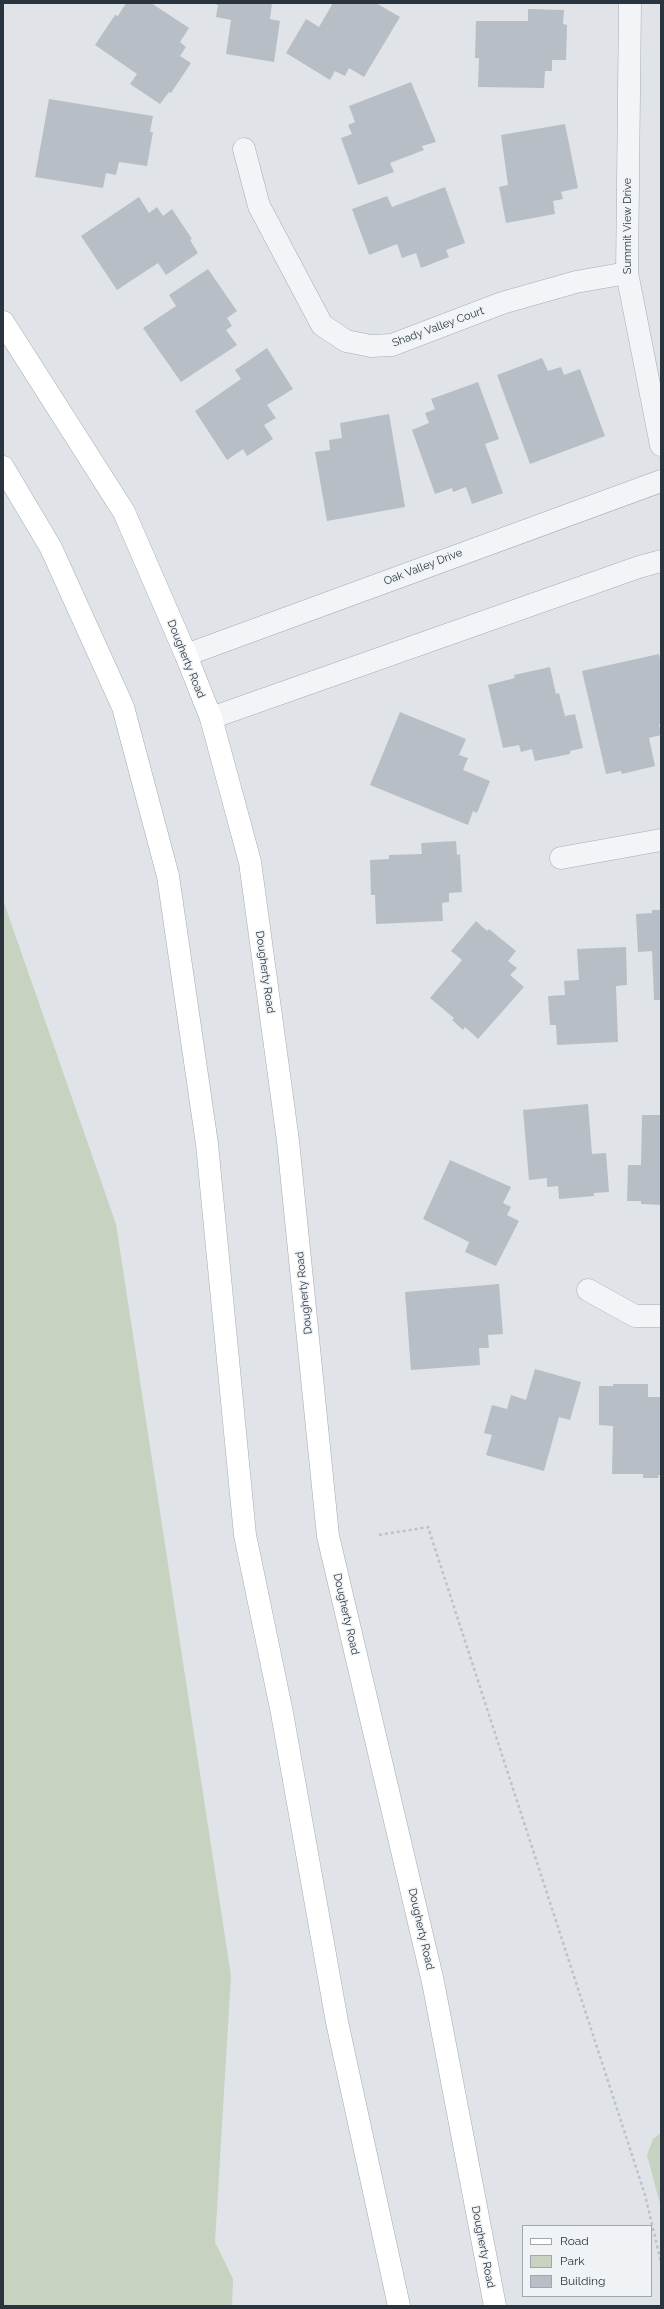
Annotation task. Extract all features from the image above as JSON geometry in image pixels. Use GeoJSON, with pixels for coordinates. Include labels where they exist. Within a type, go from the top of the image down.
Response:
{"type":"FeatureCollection","features":[{"type":"Feature","properties":{"kind":"main road","name":"Dougherty Road"},"geometry":{"type":"LineString","coordinates":[[3,322],[124,512],[186,655],[210,718],[250,862],[288,1141],[328,1536],[433,1982],[495,2306]]}},
{"type":"Feature","properties":{"kind":"main road"},"geometry":{"type":"LineString","coordinates":[[3,467],[51,548],[123,707],[168,876],[207,1144],[245,1535],[282,1713],[336,2017],[400,2306]]}},
{"type":"Feature","properties":{"kind":"street","name":"Summit View Drive"},"geometry":{"type":"LineString","coordinates":[[630,3],[627,273],[661,445]]}},
{"type":"Feature","properties":{"kind":"street","name":"Shady Valley Court"},"geometry":{"type":"LineString","coordinates":[[244,150],[259,206],[322,325],[346,341],[371,346],[392,345],[502,303],[576,282],[627,273]]}},
{"type":"Feature","properties":{"kind":"street","name":"Oak Valley Drive"},"geometry":{"type":"LineString","coordinates":[[186,655],[661,481]]}},
{"type":"Feature","properties":{"kind":"street"},"geometry":{"type":"LineString","coordinates":[[210,718],[639,567],[661,561]]}},
{"type":"Feature","properties":{"kind":"street"},"geometry":{"type":"LineString","coordinates":[[561,858],[661,840]]}},
{"type":"Feature","properties":{"kind":"street"},"geometry":{"type":"LineString","coordinates":[[588,1290],[635,1316],[661,1316]]}},
{"type":"Feature","properties":{"kind":"path"},"geometry":{"type":"LineString","coordinates":[[379,1535],[428,1527],[642,2188],[652,2225]]}},
{"type":"Feature","properties":{"kind":"path"},"geometry":{"type":"LineString","coordinates":[[652,2227],[661,2262]]}},
{"type":"Feature","properties":{"kind":"green space"},"geometry":{"type":"Polygon","coordinates":[[[3,900],[116,1224],[231,1976],[215,2242],[233,2279],[232,2306],[3,2306],[3,900]]]}},
{"type":"Feature","properties":{"kind":"green space"},"geometry":{"type":"Polygon","coordinates":[[[661,2133],[661,2208],[647,2155],[653,2139],[661,2133]]]}},
{"type":"Feature","properties":{"kind":"building"},"geometry":{"type":"Polygon","coordinates":[[[126,3],[151,3],[189,28],[180,42],[186,47],[180,56],[191,63],[171,93],[169,92],[160,104],[130,84],[137,74],[95,45],[115,15],[118,16],[126,3]]]}},
{"type":"Feature","properties":{"kind":"building"},"geometry":{"type":"Polygon","coordinates":[[[212,3],[272,3],[270,19],[280,21],[274,62],[226,54],[231,20],[216,17],[218,5],[212,3]]]}},
{"type":"Feature","properties":{"kind":"building"},"geometry":{"type":"Polygon","coordinates":[[[333,3],[376,3],[400,17],[364,77],[349,68],[345,76],[335,71],[330,80],[286,53],[306,19],[319,27],[333,3]]]}},
{"type":"Feature","properties":{"kind":"building"},"geometry":{"type":"Polygon","coordinates":[[[528,9],[564,10],[563,24],[567,25],[566,60],[552,60],[552,71],[545,71],[544,88],[478,87],[479,58],[475,58],[476,21],[528,21],[528,9]]]}},
{"type":"Feature","properties":{"kind":"building"},"geometry":{"type":"Polygon","coordinates":[[[411,82],[436,142],[422,146],[424,150],[390,163],[394,172],[358,185],[341,138],[352,134],[348,125],[355,122],[349,106],[411,82]]]}},
{"type":"Feature","properties":{"kind":"building"},"geometry":{"type":"Polygon","coordinates":[[[49,99],[153,116],[150,132],[153,132],[147,166],[119,162],[116,175],[106,173],[103,188],[35,177],[49,99]]]}},
{"type":"Feature","properties":{"kind":"building"},"geometry":{"type":"Polygon","coordinates":[[[565,124],[578,188],[561,192],[563,199],[553,201],[555,214],[506,223],[499,187],[508,185],[501,135],[565,124]]]}},
{"type":"Feature","properties":{"kind":"building"},"geometry":{"type":"Polygon","coordinates":[[[445,187],[465,243],[446,250],[449,257],[421,268],[416,253],[402,258],[397,244],[369,255],[352,209],[387,196],[392,207],[445,187]]]}},
{"type":"Feature","properties":{"kind":"building"},"geometry":{"type":"Polygon","coordinates":[[[139,197],[149,213],[157,207],[163,216],[172,209],[192,239],[190,240],[198,253],[166,275],[158,263],[117,290],[81,236],[139,197]]]}},
{"type":"Feature","properties":{"kind":"building"},"geometry":{"type":"Polygon","coordinates":[[[208,269],[237,311],[227,318],[232,326],[226,330],[237,345],[181,382],[143,328],[176,306],[169,295],[208,269]]]}},
{"type":"Feature","properties":{"kind":"building"},"geometry":{"type":"Polygon","coordinates":[[[267,348],[293,389],[267,405],[276,418],[264,425],[273,439],[247,456],[243,449],[227,460],[195,411],[241,379],[235,370],[267,348]]]}},
{"type":"Feature","properties":{"kind":"building"},"geometry":{"type":"Polygon","coordinates":[[[542,358],[548,371],[561,367],[564,375],[580,369],[605,436],[530,464],[497,375],[542,358]]]}},
{"type":"Feature","properties":{"kind":"building"},"geometry":{"type":"Polygon","coordinates":[[[478,382],[499,439],[485,444],[503,493],[472,504],[466,487],[453,492],[452,488],[435,494],[412,430],[429,423],[425,413],[435,409],[431,399],[478,382]]]}},
{"type":"Feature","properties":{"kind":"building"},"geometry":{"type":"Polygon","coordinates":[[[389,414],[405,507],[327,521],[315,452],[330,450],[329,440],[342,438],[340,423],[389,414]]]}},
{"type":"Feature","properties":{"kind":"building"},"geometry":{"type":"Polygon","coordinates":[[[659,654],[661,664],[661,724],[659,724],[661,735],[649,738],[655,766],[622,774],[621,771],[606,774],[582,671],[659,654]]]}},
{"type":"Feature","properties":{"kind":"building"},"geometry":{"type":"Polygon","coordinates":[[[550,667],[556,694],[559,693],[565,716],[575,714],[583,748],[570,751],[570,754],[535,761],[532,749],[521,752],[519,745],[503,748],[488,685],[515,678],[514,675],[550,667]]]}},
{"type":"Feature","properties":{"kind":"building"},"geometry":{"type":"Polygon","coordinates":[[[400,712],[466,739],[459,755],[468,758],[463,770],[490,781],[477,813],[473,811],[468,825],[370,785],[400,712]]]}},
{"type":"Feature","properties":{"kind":"building"},"geometry":{"type":"Polygon","coordinates":[[[456,841],[457,855],[460,854],[462,892],[449,893],[449,902],[442,903],[443,921],[376,924],[375,895],[371,895],[370,860],[389,859],[389,855],[422,854],[421,843],[456,841]]]}},
{"type":"Feature","properties":{"kind":"building"},"geometry":{"type":"Polygon","coordinates":[[[652,910],[661,910],[661,1000],[654,1000],[652,951],[638,952],[636,914],[652,913],[652,910]]]}},
{"type":"Feature","properties":{"kind":"building"},"geometry":{"type":"Polygon","coordinates":[[[476,921],[487,931],[489,929],[516,951],[508,961],[517,968],[510,975],[524,987],[478,1039],[465,1027],[463,1030],[452,1020],[454,1018],[430,998],[462,960],[451,951],[476,921]]]}},
{"type":"Feature","properties":{"kind":"building"},"geometry":{"type":"Polygon","coordinates":[[[626,947],[627,985],[616,986],[618,1042],[557,1045],[556,1025],[550,1025],[548,996],[565,995],[564,981],[579,980],[577,949],[626,947]]]}},
{"type":"Feature","properties":{"kind":"building"},"geometry":{"type":"Polygon","coordinates":[[[588,1104],[592,1154],[606,1153],[609,1192],[594,1193],[594,1196],[559,1199],[558,1186],[547,1187],[547,1178],[529,1180],[523,1110],[588,1104]]]}},
{"type":"Feature","properties":{"kind":"building"},"geometry":{"type":"Polygon","coordinates":[[[642,1115],[661,1115],[661,1205],[641,1204],[641,1201],[627,1201],[628,1165],[641,1165],[642,1115]]]}},
{"type":"Feature","properties":{"kind":"building"},"geometry":{"type":"Polygon","coordinates":[[[450,1160],[511,1187],[503,1203],[511,1207],[507,1215],[519,1221],[496,1266],[465,1252],[469,1242],[423,1219],[450,1160]]]}},
{"type":"Feature","properties":{"kind":"building"},"geometry":{"type":"Polygon","coordinates":[[[499,1284],[503,1334],[488,1335],[489,1348],[479,1348],[480,1365],[411,1370],[405,1292],[499,1284]]]}},
{"type":"Feature","properties":{"kind":"building"},"geometry":{"type":"Polygon","coordinates":[[[535,1369],[581,1382],[570,1420],[559,1417],[544,1471],[486,1455],[492,1435],[484,1433],[492,1405],[507,1409],[511,1395],[526,1400],[535,1369]]]}},
{"type":"Feature","properties":{"kind":"building"},"geometry":{"type":"Polygon","coordinates":[[[613,1384],[648,1384],[648,1397],[660,1397],[661,1475],[658,1475],[659,1478],[643,1478],[643,1474],[612,1474],[613,1426],[599,1425],[599,1386],[613,1386],[613,1384]]]}}]}
